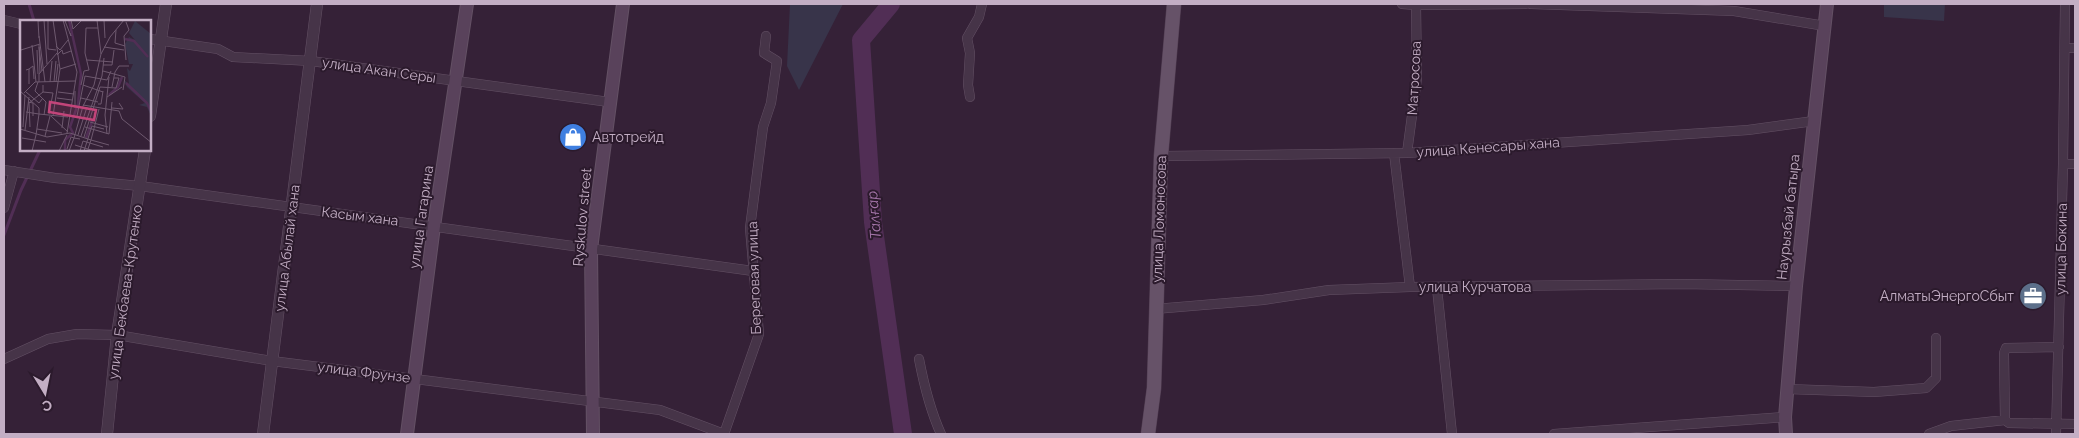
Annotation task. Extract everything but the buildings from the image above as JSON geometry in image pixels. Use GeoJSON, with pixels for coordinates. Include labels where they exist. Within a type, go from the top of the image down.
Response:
{"type":"FeatureCollection","features":[{"type":"Feature","properties":{"kind":"main road","name":"улица Гагарина"},"geometry":{"type":"LineString","coordinates":[[407,434],[434,226],[467,4]]}},
{"type":"Feature","properties":{"kind":"main road","name":"Ryskulov street"},"geometry":{"type":"LineString","coordinates":[[593,434],[591,248],[623,4]]}},
{"type":"Feature","properties":{"kind":"main road","name":"улица Ломоносова"},"geometry":{"type":"LineString","coordinates":[[1148,434],[1154,388],[1161,156],[1174,4]]}},
{"type":"Feature","properties":{"kind":"main road","name":"Наурызбай батыра"},"geometry":{"type":"LineString","coordinates":[[1786,434],[1785,418],[1796,286],[1828,4]]}},
{"type":"Feature","properties":{"kind":"street"},"geometry":{"type":"LineString","coordinates":[[151,103],[156,39],[166,4]]}},
{"type":"Feature","properties":{"kind":"street","name":"улица Абылай хана"},"geometry":{"type":"LineString","coordinates":[[262,434],[293,208],[317,4]]}},
{"type":"Feature","properties":{"kind":"street"},"geometry":{"type":"LineString","coordinates":[[970,97],[968,85],[970,53],[967,38],[979,17],[982,4]]}},
{"type":"Feature","properties":{"kind":"street"},"geometry":{"type":"LineString","coordinates":[[1402,4],[1526,4]]}},
{"type":"Feature","properties":{"kind":"street"},"geometry":{"type":"LineString","coordinates":[[1531,4],[1734,11],[1824,26]]}},
{"type":"Feature","properties":{"kind":"street","name":"улица Бокина"},"geometry":{"type":"LineString","coordinates":[[2056,434],[2064,164],[2065,4]]}},
{"type":"Feature","properties":{"kind":"street","name":"Матросова"},"geometry":{"type":"LineString","coordinates":[[1407,153],[1416,78],[1416,5]]}},
{"type":"Feature","properties":{"kind":"street"},"geometry":{"type":"LineString","coordinates":[[4,20],[20,24]]}},
{"type":"Feature","properties":{"kind":"street","name":"Береговая улица"},"geometry":{"type":"LineString","coordinates":[[724,434],[759,334],[750,228],[763,127],[771,103],[777,60],[764,53],[766,36]]}},
{"type":"Feature","properties":{"kind":"street","name":"улица Акан Серы"},"geometry":{"type":"LineString","coordinates":[[156,39],[218,49],[233,57],[311,61],[609,102]]}},
{"type":"Feature","properties":{"kind":"street"},"geometry":{"type":"LineString","coordinates":[[2065,48],[2075,48]]}},
{"type":"Feature","properties":{"kind":"street","name":"улица Кенесары хана"},"geometry":{"type":"LineString","coordinates":[[1161,156],[1407,153],[1748,130],[1814,122]]}},
{"type":"Feature","properties":{"kind":"street","name":"улица Бекбаева-Крутенко"},"geometry":{"type":"LineString","coordinates":[[107,434],[117,335],[145,151]]}},
{"type":"Feature","properties":{"kind":"street"},"geometry":{"type":"LineString","coordinates":[[1394,153],[1410,287]]}},
{"type":"Feature","properties":{"kind":"street"},"geometry":{"type":"LineString","coordinates":[[2064,164],[2075,164]]}},
{"type":"Feature","properties":{"kind":"street"},"geometry":{"type":"LineString","coordinates":[[4,170],[14,171],[4,208]]}},
{"type":"Feature","properties":{"kind":"street","name":"Касым хана"},"geometry":{"type":"LineString","coordinates":[[14,171],[55,178],[140,186],[753,271]]}},
{"type":"Feature","properties":{"kind":"street","name":"улица Курчатова"},"geometry":{"type":"LineString","coordinates":[[1156,309],[1263,300],[1329,290],[1410,287],[1683,284],[1796,286]]}},
{"type":"Feature","properties":{"kind":"street"},"geometry":{"type":"LineString","coordinates":[[1437,288],[1452,434]]}},
{"type":"Feature","properties":{"kind":"street","name":"улица Фрунзе"},"geometry":{"type":"LineString","coordinates":[[4,359],[48,339],[76,334],[117,335],[272,361],[660,410],[724,434]]}},
{"type":"Feature","properties":{"kind":"street"},"geometry":{"type":"LineString","coordinates":[[1787,389],[1874,392],[1926,388],[1936,378],[1936,338]]}},
{"type":"Feature","properties":{"kind":"street"},"geometry":{"type":"LineString","coordinates":[[2005,420],[2004,353],[2006,348],[2059,348]]}},
{"type":"Feature","properties":{"kind":"street"},"geometry":{"type":"LineString","coordinates":[[919,359],[923,383],[941,434]]}},
{"type":"Feature","properties":{"kind":"street"},"geometry":{"type":"LineString","coordinates":[[1554,434],[1785,418]]}},
{"type":"Feature","properties":{"kind":"street"},"geometry":{"type":"LineString","coordinates":[[1929,434],[1951,426],[2005,420],[2009,423],[2075,424]]}},
{"type":"Feature","properties":{"kind":"shaded area"},"geometry":{"type":"Polygon","coordinates":[[[790,4],[843,4],[799,90],[787,66],[790,4]]]}},
{"type":"Feature","properties":{"kind":"shaded area"},"geometry":{"type":"Polygon","coordinates":[[[1884,4],[1945,4],[1944,21],[1884,17],[1884,4]]]}},
{"type":"Feature","properties":{"kind":"waterway"},"geometry":{"type":"LineString","coordinates":[[29,4],[34,20]]}},
{"type":"Feature","properties":{"kind":"waterway","name":"Талғар"},"geometry":{"type":"LineString","coordinates":[[891,4],[861,40],[873,222],[903,434]]}},
{"type":"Feature","properties":{"kind":"waterway"},"geometry":{"type":"LineString","coordinates":[[4,235],[21,190],[40,151]]}},
{"type":"Feature","properties":{"kind":"place","name":"Автотрейд"},"geometry":{"type":"Point","coordinates":[573,137]}},
{"type":"Feature","properties":{"kind":"place","name":"АлматыЭнергоСбыт"},"geometry":{"type":"Point","coordinates":[2033,296]}}]}
